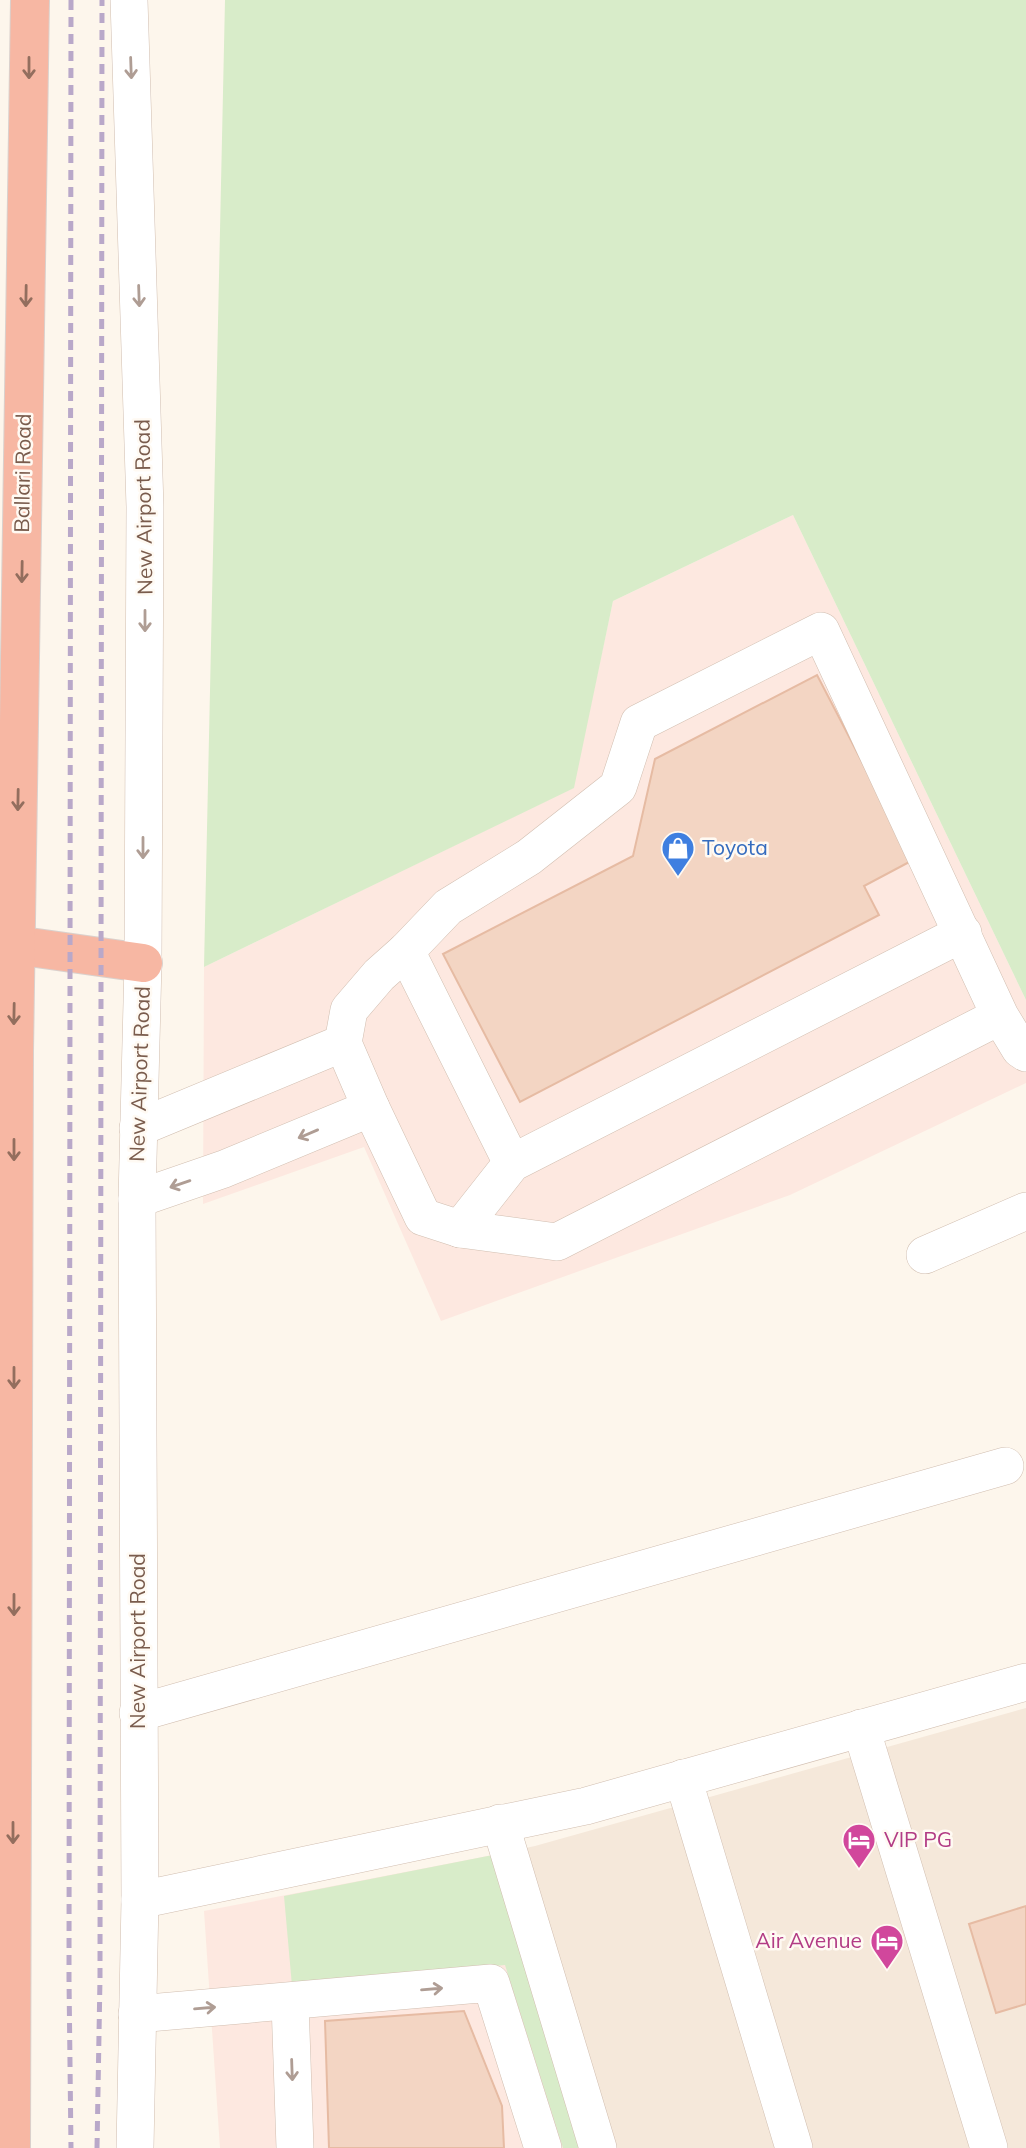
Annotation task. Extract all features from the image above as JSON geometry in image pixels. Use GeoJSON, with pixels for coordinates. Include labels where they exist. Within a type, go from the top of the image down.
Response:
{"type":"FeatureCollection","features":[{"type":"Feature","properties":{"kind":"highway","name":"Ballari Road"},"geometry":{"type":"LineString","coordinates":[[11,2148],[15,945],[30,0]]}},
{"type":"Feature","properties":{"kind":"highway"},"geometry":{"type":"LineString","coordinates":[[15,945],[143,963]]}},
{"type":"Feature","properties":{"kind":"street","name":"New Airport Road"},"geometry":{"type":"LineString","coordinates":[[129,0],[145,507],[143,963],[136,1199],[140,1900],[135,2148]]}},
{"type":"Feature","properties":{"kind":"street"},"geometry":{"type":"LineString","coordinates":[[1000,1016],[557,1242],[460,1229],[423,1217],[371,1108],[344,1043],[349,1010],[379,975],[407,951],[448,907],[529,857],[618,787],[639,723],[821,631],[1000,1016],[1020,1049],[1026,1053]]}},
{"type":"Feature","properties":{"kind":"street"},"geometry":{"type":"LineString","coordinates":[[460,1229],[512,1163],[963,933]]}},
{"type":"Feature","properties":{"kind":"street"},"geometry":{"type":"LineString","coordinates":[[407,951],[512,1163]]}},
{"type":"Feature","properties":{"kind":"street"},"geometry":{"type":"LineString","coordinates":[[138,1128],[344,1043]]}},
{"type":"Feature","properties":{"kind":"street"},"geometry":{"type":"LineString","coordinates":[[136,1199],[224,1169],[371,1108]]}},
{"type":"Feature","properties":{"kind":"street"},"geometry":{"type":"LineString","coordinates":[[925,1255],[1026,1210]]}},
{"type":"Feature","properties":{"kind":"street"},"geometry":{"type":"LineString","coordinates":[[138,1713],[1005,1466]]}},
{"type":"Feature","properties":{"kind":"street"},"geometry":{"type":"LineString","coordinates":[[140,1900],[586,1806],[1026,1682]]}},
{"type":"Feature","properties":{"kind":"street"},"geometry":{"type":"LineString","coordinates":[[861,1728],[989,2148]]}},
{"type":"Feature","properties":{"kind":"street"},"geometry":{"type":"LineString","coordinates":[[683,1778],[794,2148]]}},
{"type":"Feature","properties":{"kind":"street"},"geometry":{"type":"LineString","coordinates":[[500,1823],[598,2148]]}},
{"type":"Feature","properties":{"kind":"street"},"geometry":{"type":"LineString","coordinates":[[137,2014],[491,1983],[543,2148]]}},
{"type":"Feature","properties":{"kind":"street"},"geometry":{"type":"LineString","coordinates":[[290,2002],[295,2148]]}},
{"type":"Feature","properties":{"kind":"shaded area","name":"Toyota"},"geometry":{"type":"Polygon","coordinates":[[[793,515],[1026,1000],[1026,1083],[790,1195],[441,1321],[364,1147],[203,1204],[204,967],[573,788],[613,601],[793,515]]]}},
{"type":"Feature","properties":{"kind":"shaded area"},"geometry":{"type":"Polygon","coordinates":[[[1026,1708],[1026,2148],[584,2148],[498,1854],[535,1846],[1026,1708]]]}},
{"type":"Feature","properties":{"kind":"shaded area"},"geometry":{"type":"Polygon","coordinates":[[[498,1854],[584,2148],[220,2148],[204,1911],[498,1854]]]}},
{"type":"Feature","properties":{"kind":"green space"},"geometry":{"type":"Polygon","coordinates":[[[225,0],[1026,0],[1026,1000],[793,515],[613,601],[574,788],[204,967],[225,0]]]}},
{"type":"Feature","properties":{"kind":"green space"},"geometry":{"type":"Polygon","coordinates":[[[498,1854],[584,2148],[563,2148],[505,1965],[292,1986],[284,1896],[498,1854]]]}},
{"type":"Feature","properties":{"kind":"building"},"geometry":{"type":"Polygon","coordinates":[[[817,675],[913,860],[864,886],[879,915],[520,1102],[443,954],[633,856],[655,759],[817,675]]]}},
{"type":"Feature","properties":{"kind":"building"},"geometry":{"type":"Polygon","coordinates":[[[1026,1906],[1026,2004],[996,2013],[969,1924],[1026,1906]]]}},
{"type":"Feature","properties":{"kind":"building"},"geometry":{"type":"Polygon","coordinates":[[[464,2011],[502,2106],[504,2148],[329,2148],[325,2021],[464,2011]]]}},
{"type":"Feature","properties":{"kind":"railway"},"geometry":{"type":"LineString","coordinates":[[71,0],[71,2148]]}},
{"type":"Feature","properties":{"kind":"railway"},"geometry":{"type":"LineString","coordinates":[[97,2148],[100,1978],[102,0]]}},
{"type":"Feature","properties":{"kind":"place","name":"Toyota"},"geometry":{"type":"Point","coordinates":[678,878]}},
{"type":"Feature","properties":{"kind":"place","name":"VIP PG"},"geometry":{"type":"Point","coordinates":[859,1870]}},
{"type":"Feature","properties":{"kind":"place","name":"Air Avenue"},"geometry":{"type":"Point","coordinates":[887,1971]}}]}
